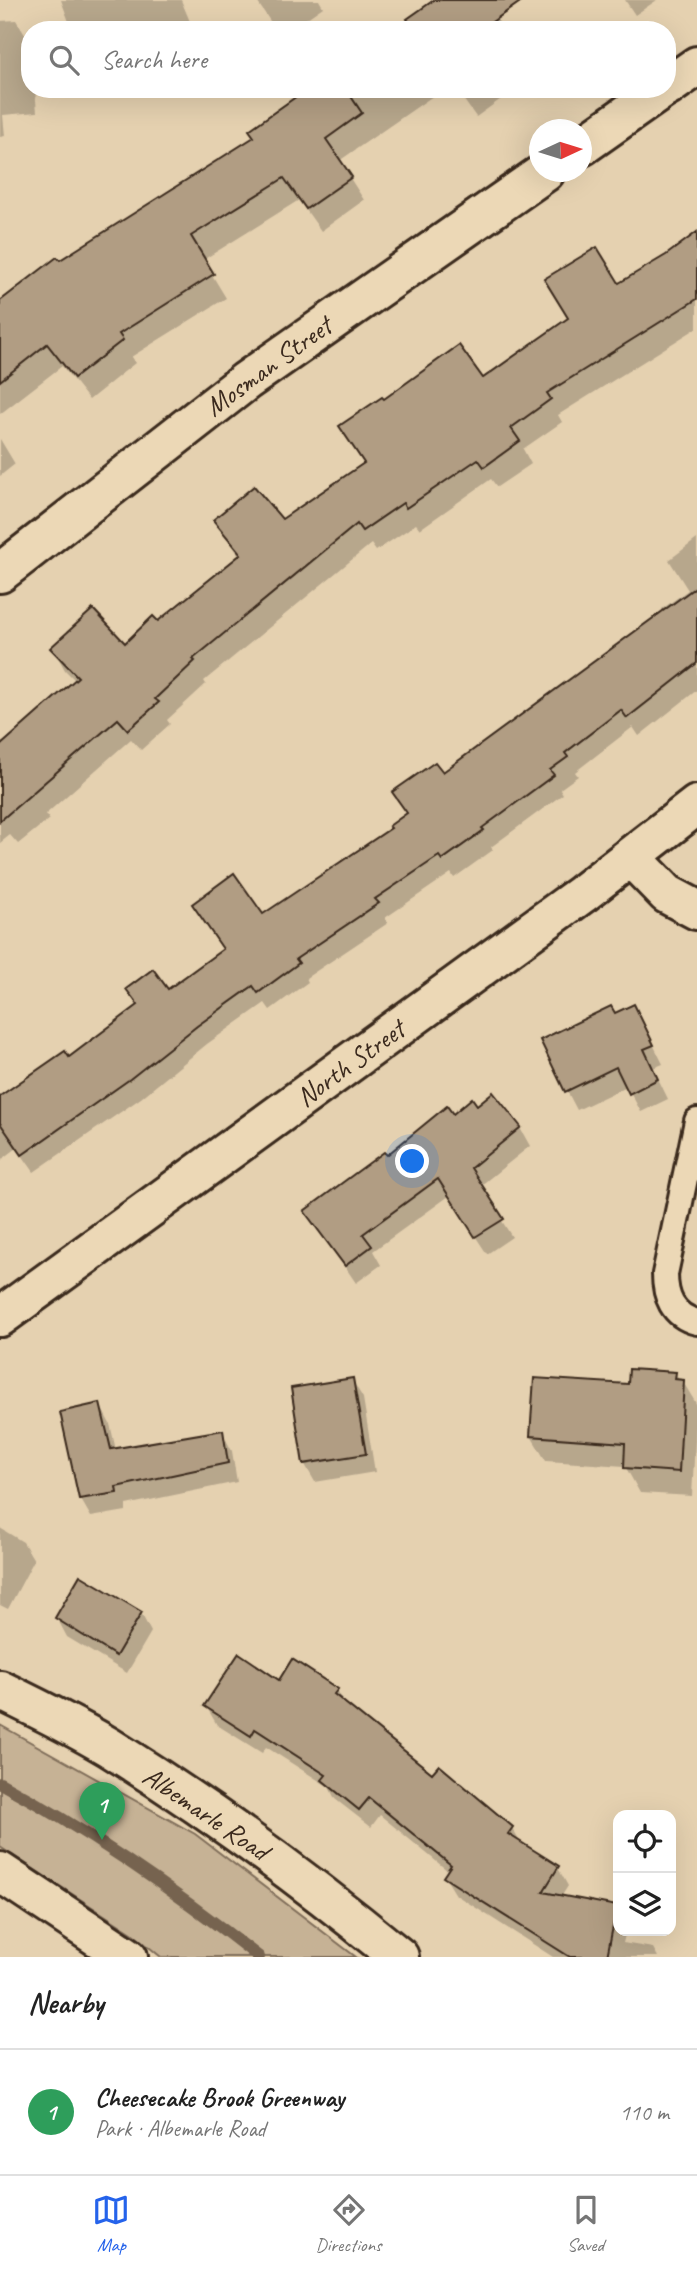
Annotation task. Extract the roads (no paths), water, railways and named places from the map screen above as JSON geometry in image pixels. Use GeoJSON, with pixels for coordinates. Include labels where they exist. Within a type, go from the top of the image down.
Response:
{"type":"FeatureCollection","features":[{"type":"Feature","properties":{"kind":"street"},"geometry":{"type":"LineString","coordinates":[[676,80],[697,66]]}},
{"type":"Feature","properties":{"kind":"street"},"geometry":{"type":"LineString","coordinates":[[592,139],[651,98]]}},
{"type":"Feature","properties":{"kind":"street","name":"Mosman Street"},"geometry":{"type":"LineString","coordinates":[[0,573],[235,389],[531,182]]}},
{"type":"Feature","properties":{"kind":"street","name":"North Street"},"geometry":{"type":"LineString","coordinates":[[0,1317],[631,857],[697,805]]}},
{"type":"Feature","properties":{"kind":"street"},"geometry":{"type":"LineString","coordinates":[[631,857],[667,894],[697,910]]}},
{"type":"Feature","properties":{"kind":"street","name":"Albemarle Road"},"geometry":{"type":"LineString","coordinates":[[0,1690],[75,1728],[140,1768],[287,1869],[399,1957]]}},
{"type":"Feature","properties":{"kind":"street"},"geometry":{"type":"LineString","coordinates":[[0,1872],[128,1957]]}},
{"type":"Feature","properties":{"kind":"lane"},"geometry":{"type":"LineString","coordinates":[[697,1121],[665,1274],[665,1289],[669,1302],[678,1312],[697,1322]]}},
{"type":"Feature","properties":{"kind":"waterway"},"geometry":{"type":"LineString","coordinates":[[0,1783],[133,1864],[259,1957]]}},
{"type":"Feature","properties":{"kind":"place","name":"Cheesecake Brook Greenway"},"geometry":{"type":"Point","coordinates":[102,1840]}}]}
